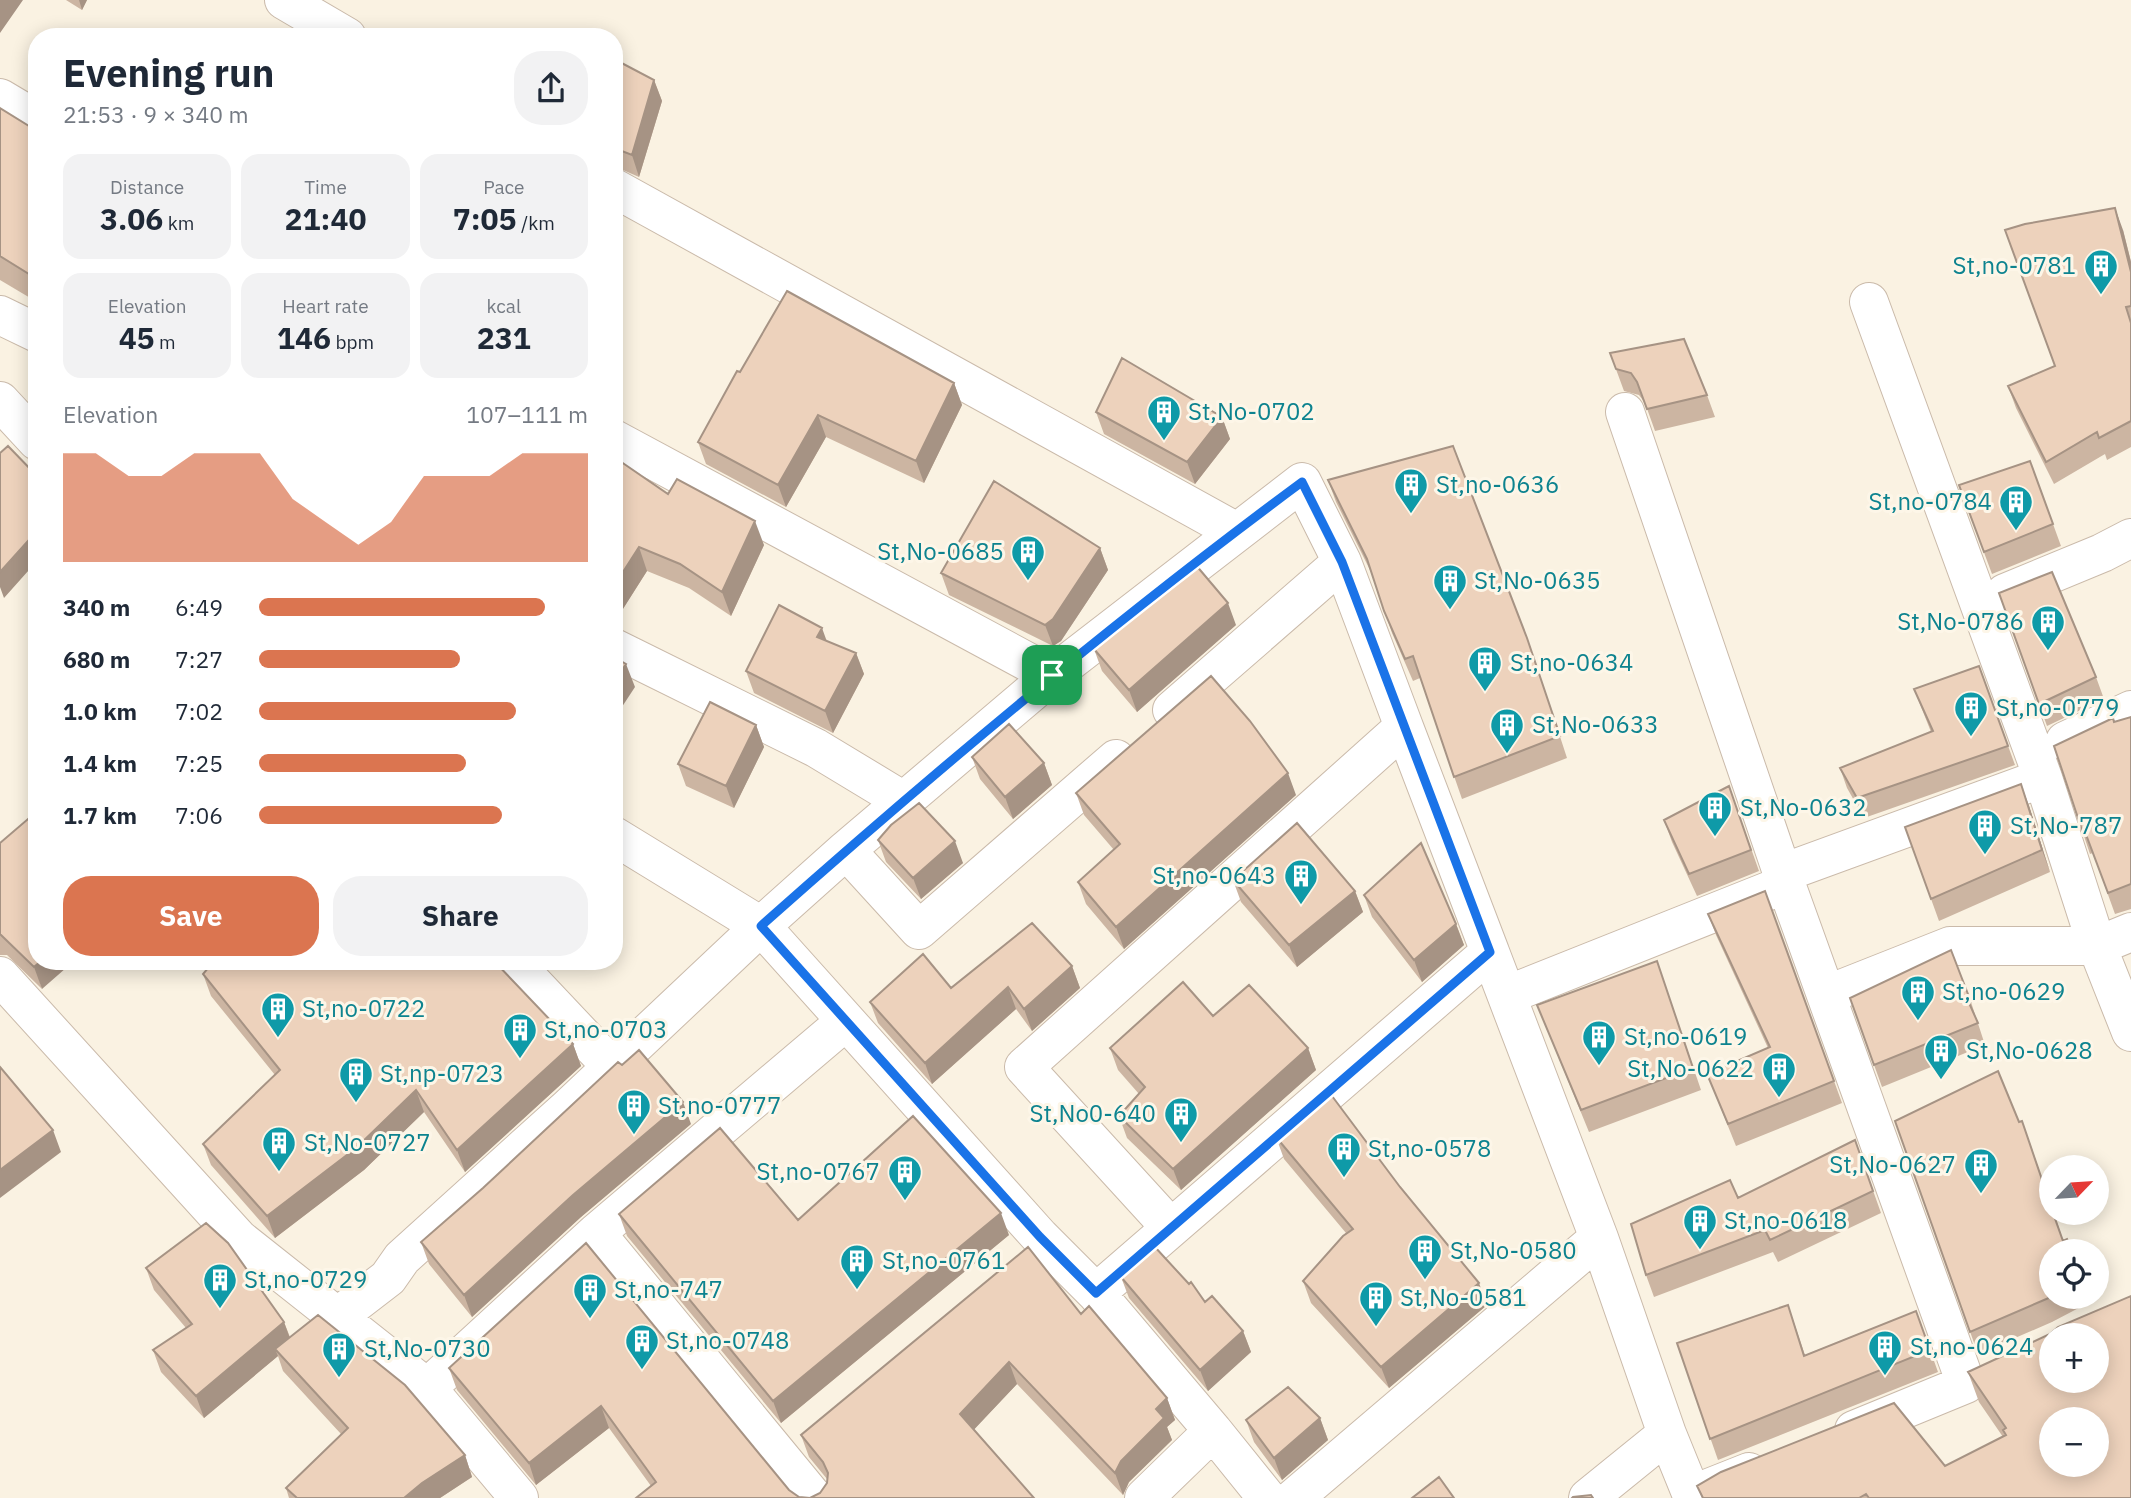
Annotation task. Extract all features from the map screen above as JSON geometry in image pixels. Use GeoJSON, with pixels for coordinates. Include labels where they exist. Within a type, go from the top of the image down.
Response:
{"type":"FeatureCollection","features":[{"type":"Feature","properties":{"kind":"street"},"geometry":{"type":"LineString","coordinates":[[284,0],[332,28]]}},
{"type":"Feature","properties":{"kind":"street"},"geometry":{"type":"LineString","coordinates":[[0,98],[28,115]]}},
{"type":"Feature","properties":{"kind":"street"},"geometry":{"type":"LineString","coordinates":[[623,193],[1235,531]]}},
{"type":"Feature","properties":{"kind":"street"},"geometry":{"type":"LineString","coordinates":[[1869,302],[2039,767],[2114,939],[2131,1032]]}},
{"type":"Feature","properties":{"kind":"street"},"geometry":{"type":"LineString","coordinates":[[0,315],[28,328]]}},
{"type":"Feature","properties":{"kind":"street"},"geometry":{"type":"LineString","coordinates":[[0,401],[28,431]]}},
{"type":"Feature","properties":{"kind":"street"},"geometry":{"type":"LineString","coordinates":[[1625,412],[1784,879],[1966,1384]]}},
{"type":"Feature","properties":{"kind":"street"},"geometry":{"type":"LineString","coordinates":[[623,444],[1052,675]]}},
{"type":"Feature","properties":{"kind":"street"},"geometry":{"type":"LineString","coordinates":[[336,1318],[388,1278],[402,1258],[761,926],[902,800],[1052,675],[1235,531],[1302,482],[1342,562],[1599,1238],[1667,1434],[1692,1497],[1779,1460]]}},
{"type":"Feature","properties":{"kind":"street"},"geometry":{"type":"LineString","coordinates":[[1979,603],[2102,553],[2131,538]]}},
{"type":"Feature","properties":{"kind":"street"},"geometry":{"type":"LineString","coordinates":[[846,850],[919,930],[1342,562]]}},
{"type":"Feature","properties":{"kind":"street"},"geometry":{"type":"LineString","coordinates":[[623,652],[816,748],[902,800]]}},
{"type":"Feature","properties":{"kind":"street"},"geometry":{"type":"LineString","coordinates":[[1507,995],[1784,879],[2039,767],[2131,710]]}},
{"type":"Feature","properties":{"kind":"street"},"geometry":{"type":"LineString","coordinates":[[1171,1227],[1024,1067],[1404,727]]}},
{"type":"Feature","properties":{"kind":"street"},"geometry":{"type":"LineString","coordinates":[[623,842],[761,926],[1040,1237],[1096,1293],[1267,1498]]}},
{"type":"Feature","properties":{"kind":"street"},"geometry":{"type":"LineString","coordinates":[[1826,995],[1950,946],[2114,939]]}},
{"type":"Feature","properties":{"kind":"street"},"geometry":{"type":"LineString","coordinates":[[1096,1293],[1490,952]]}},
{"type":"Feature","properties":{"kind":"street"},"geometry":{"type":"LineString","coordinates":[[520,970],[611,1067]]}},
{"type":"Feature","properties":{"kind":"street"},"geometry":{"type":"LineString","coordinates":[[0,976],[239,1239],[426,1388],[519,1498]]}},
{"type":"Feature","properties":{"kind":"street"},"geometry":{"type":"LineString","coordinates":[[426,1388],[596,1233],[846,1021]]}},
{"type":"Feature","properties":{"kind":"street"},"geometry":{"type":"LineString","coordinates":[[596,1233],[814,1498]]}},
{"type":"Feature","properties":{"kind":"street"},"geometry":{"type":"LineString","coordinates":[[1009,1264],[1040,1237]]}},
{"type":"Feature","properties":{"kind":"street"},"geometry":{"type":"LineString","coordinates":[[1294,1498],[1599,1238]]}},
{"type":"Feature","properties":{"kind":"street"},"geometry":{"type":"LineString","coordinates":[[1816,1445],[2003,1367]]}},
{"type":"Feature","properties":{"kind":"street"},"geometry":{"type":"LineString","coordinates":[[778,1454],[810,1428]]}},
{"type":"Feature","properties":{"kind":"street"},"geometry":{"type":"LineString","coordinates":[[1144,1498],[1213,1431]]}},
{"type":"Feature","properties":{"kind":"street"},"geometry":{"type":"LineString","coordinates":[[1588,1498],[1667,1434]]}},
{"type":"Feature","properties":{"kind":"building"},"geometry":{"type":"Polygon","coordinates":[[[623,64],[654,80],[632,155],[623,152],[623,64]]]}},
{"type":"Feature","properties":{"kind":"building"},"geometry":{"type":"Polygon","coordinates":[[[0,108],[28,125],[28,273],[0,256],[0,108]]]}},
{"type":"Feature","properties":{"kind":"building"},"geometry":{"type":"Polygon","coordinates":[[[2115,208],[2131,272],[2131,306],[2126,307],[2131,323],[2131,421],[2099,438],[2097,432],[2046,462],[2008,386],[2055,366],[2005,230],[2115,208]]]}},
{"type":"Feature","properties":{"kind":"building"},"geometry":{"type":"Polygon","coordinates":[[[787,291],[954,383],[916,461],[818,415],[778,485],[698,442],[737,371],[740,372],[787,291]]]}},
{"type":"Feature","properties":{"kind":"building"},"geometry":{"type":"Polygon","coordinates":[[[1684,339],[1707,395],[1647,409],[1637,382],[1631,373],[1616,369],[1610,353],[1684,339]]]}},
{"type":"Feature","properties":{"kind":"building"},"geometry":{"type":"Polygon","coordinates":[[[1122,358],[1222,417],[1187,462],[1096,412],[1122,358]]]}},
{"type":"Feature","properties":{"kind":"building"},"geometry":{"type":"Polygon","coordinates":[[[8,446],[28,467],[28,541],[0,572],[0,453],[8,446]]]}},
{"type":"Feature","properties":{"kind":"building"},"geometry":{"type":"Polygon","coordinates":[[[1453,446],[1527,638],[1560,736],[1454,777],[1413,656],[1405,659],[1384,611],[1367,559],[1328,480],[1453,446]]]}},
{"type":"Feature","properties":{"kind":"building"},"geometry":{"type":"Polygon","coordinates":[[[2030,461],[2053,524],[1984,552],[1959,485],[2030,461]]]}},
{"type":"Feature","properties":{"kind":"building"},"geometry":{"type":"Polygon","coordinates":[[[623,463],[668,494],[677,479],[755,521],[722,592],[680,564],[639,547],[623,572],[623,463]]]}},
{"type":"Feature","properties":{"kind":"building","name":"St,No-0685"},"geometry":{"type":"Polygon","coordinates":[[[994,481],[1100,548],[1053,619],[1045,625],[941,573],[994,481]]]}},
{"type":"Feature","properties":{"kind":"building"},"geometry":{"type":"Polygon","coordinates":[[[1195,564],[1228,603],[1129,690],[1094,649],[1195,564]]]}},
{"type":"Feature","properties":{"kind":"building","name":"St,No-0786"},"geometry":{"type":"Polygon","coordinates":[[[2052,572],[2096,677],[2039,704],[1999,593],[2052,572]]]}},
{"type":"Feature","properties":{"kind":"building"},"geometry":{"type":"Polygon","coordinates":[[[779,605],[822,628],[817,637],[856,653],[825,711],[746,671],[779,605]]]}},
{"type":"Feature","properties":{"kind":"building"},"geometry":{"type":"Polygon","coordinates":[[[1979,666],[2008,746],[1857,798],[1840,768],[1933,731],[1914,689],[1979,666]]]}},
{"type":"Feature","properties":{"kind":"building"},"geometry":{"type":"Polygon","coordinates":[[[1211,676],[1250,721],[1288,773],[1116,927],[1078,882],[1120,844],[1076,793],[1211,676]]]}},
{"type":"Feature","properties":{"kind":"building"},"geometry":{"type":"Polygon","coordinates":[[[710,702],[756,725],[726,786],[678,764],[710,702]]]}},
{"type":"Feature","properties":{"kind":"building"},"geometry":{"type":"Polygon","coordinates":[[[2131,717],[2131,884],[2108,893],[2085,832],[2083,833],[2054,746],[2113,718],[2114,722],[2131,717]]]}},
{"type":"Feature","properties":{"kind":"building"},"geometry":{"type":"Polygon","coordinates":[[[1009,724],[1044,763],[1005,797],[972,757],[1009,724]]]}},
{"type":"Feature","properties":{"kind":"building","name":"St,No-787"},"geometry":{"type":"Polygon","coordinates":[[[2021,784],[2042,850],[1931,899],[1905,827],[2021,784]]]}},
{"type":"Feature","properties":{"kind":"building"},"geometry":{"type":"Polygon","coordinates":[[[1729,786],[1751,850],[1689,874],[1664,820],[1729,786]]]}},
{"type":"Feature","properties":{"kind":"building"},"geometry":{"type":"Polygon","coordinates":[[[919,803],[955,841],[913,878],[878,840],[891,825],[919,803]]]}},
{"type":"Feature","properties":{"kind":"building"},"geometry":{"type":"Polygon","coordinates":[[[28,819],[28,961],[0,934],[0,843],[28,819]]]}},
{"type":"Feature","properties":{"kind":"building","name":"St,no-0643"},"geometry":{"type":"Polygon","coordinates":[[[1297,823],[1355,891],[1289,945],[1233,880],[1297,823]]]}},
{"type":"Feature","properties":{"kind":"building"},"geometry":{"type":"Polygon","coordinates":[[[1421,843],[1456,924],[1414,960],[1364,895],[1421,843]]]}},
{"type":"Feature","properties":{"kind":"building"},"geometry":{"type":"Polygon","coordinates":[[[1765,891],[1834,1081],[1728,1124],[1707,1074],[1770,1047],[1708,914],[1765,891]]]}},
{"type":"Feature","properties":{"kind":"building"},"geometry":{"type":"Polygon","coordinates":[[[1032,923],[1072,966],[1024,1009],[1008,987],[925,1063],[870,1002],[923,954],[951,988],[1032,923]]]}},
{"type":"Feature","properties":{"kind":"building","name":"St,no-0629"},"geometry":{"type":"Polygon","coordinates":[[[1951,950],[1978,1023],[1874,1065],[1850,998],[1951,950]]]}},
{"type":"Feature","properties":{"kind":"building"},"geometry":{"type":"Polygon","coordinates":[[[1657,961],[1693,1068],[1581,1110],[1537,1005],[1657,961]]]}},
{"type":"Feature","properties":{"kind":"building"},"geometry":{"type":"Polygon","coordinates":[[[206,970],[503,970],[573,1044],[457,1150],[416,1090],[356,1148],[267,1216],[203,1144],[280,1070],[203,974],[206,970]]]}},
{"type":"Feature","properties":{"kind":"building"},"geometry":{"type":"Polygon","coordinates":[[[1183,982],[1213,1016],[1249,985],[1308,1048],[1173,1169],[1119,1116],[1145,1087],[1110,1048],[1183,982]]]}},
{"type":"Feature","properties":{"kind":"building"},"geometry":{"type":"Polygon","coordinates":[[[639,1050],[683,1102],[573,1195],[464,1295],[421,1242],[618,1062],[622,1065],[639,1050]]]}},
{"type":"Feature","properties":{"kind":"building"},"geometry":{"type":"Polygon","coordinates":[[[0,1067],[53,1130],[0,1170],[0,1067]]]}},
{"type":"Feature","properties":{"kind":"building"},"geometry":{"type":"Polygon","coordinates":[[[1998,1071],[2019,1122],[2022,1121],[2039,1171],[2039,1225],[2057,1225],[2062,1239],[2039,1239],[2039,1302],[1970,1332],[1895,1121],[1998,1071]]]}},
{"type":"Feature","properties":{"kind":"building"},"geometry":{"type":"Polygon","coordinates":[[[1329,1092],[1400,1187],[1479,1283],[1381,1367],[1303,1281],[1343,1236],[1353,1229],[1276,1137],[1329,1092]]]}},
{"type":"Feature","properties":{"kind":"building"},"geometry":{"type":"Polygon","coordinates":[[[913,1116],[1001,1213],[773,1401],[619,1214],[720,1128],[798,1220],[913,1116]]]}},
{"type":"Feature","properties":{"kind":"building"},"geometry":{"type":"Polygon","coordinates":[[[1855,1140],[1873,1191],[1770,1240],[1765,1230],[1646,1275],[1631,1224],[1730,1180],[1738,1198],[1855,1140]]]}},
{"type":"Feature","properties":{"kind":"building"},"geometry":{"type":"Polygon","coordinates":[[[206,1223],[228,1243],[284,1322],[196,1396],[153,1350],[192,1324],[146,1268],[206,1223]]]}},
{"type":"Feature","properties":{"kind":"building"},"geometry":{"type":"Polygon","coordinates":[[[586,1243],[789,1490],[799,1497],[810,1498],[636,1498],[656,1482],[601,1406],[529,1463],[449,1368],[586,1243]]]}},
{"type":"Feature","properties":{"kind":"building"},"geometry":{"type":"Polygon","coordinates":[[[1154,1246],[1189,1284],[1191,1282],[1205,1302],[1212,1296],[1243,1331],[1200,1370],[1121,1277],[1154,1246]]]}},
{"type":"Feature","properties":{"kind":"building"},"geometry":{"type":"Polygon","coordinates":[[[1028,1247],[1081,1314],[1089,1306],[1167,1398],[1156,1409],[1164,1418],[1121,1461],[1115,1473],[1009,1362],[960,1414],[1034,1498],[810,1498],[820,1493],[827,1483],[828,1473],[823,1462],[801,1435],[1028,1247]]]}},
{"type":"Feature","properties":{"kind":"building"},"geometry":{"type":"Polygon","coordinates":[[[2131,1296],[2131,1498],[1869,1498],[1866,1494],[1859,1498],[1703,1498],[1697,1486],[1721,1472],[1894,1403],[1945,1466],[2006,1435],[2003,1430],[2006,1428],[1968,1372],[2039,1339],[2039,1393],[2109,1393],[2109,1323],[2067,1323],[2100,1309],[2109,1309],[2109,1305],[2131,1296]]]}},
{"type":"Feature","properties":{"kind":"building"},"geometry":{"type":"Polygon","coordinates":[[[1788,1305],[1804,1356],[1916,1311],[1930,1350],[1710,1439],[1677,1343],[1788,1305]]]}},
{"type":"Feature","properties":{"kind":"building"},"geometry":{"type":"Polygon","coordinates":[[[318,1315],[405,1385],[465,1455],[404,1498],[297,1498],[286,1488],[348,1428],[275,1349],[318,1315]]]}},
{"type":"Feature","properties":{"kind":"building"},"geometry":{"type":"Polygon","coordinates":[[[1288,1387],[1320,1418],[1274,1458],[1246,1420],[1288,1387]]]}},
{"type":"Feature","properties":{"kind":"building"},"geometry":{"type":"Polygon","coordinates":[[[1439,1477],[1454,1498],[1412,1498],[1439,1477]]]}},
{"type":"Feature","properties":{"kind":"building"},"geometry":{"type":"Polygon","coordinates":[[[1591,1495],[1593,1498],[1572,1498],[1573,1497],[1591,1495]]]}},
{"type":"Feature","properties":{"kind":"place","name":"St,no-0781"},"geometry":{"type":"Point","coordinates":[2101,296]}},
{"type":"Feature","properties":{"kind":"place","name":"St,No-0702"},"geometry":{"type":"Point","coordinates":[1164,442]}},
{"type":"Feature","properties":{"kind":"place","name":"St,no-0636"},"geometry":{"type":"Point","coordinates":[1411,515]}},
{"type":"Feature","properties":{"kind":"place","name":"St,no-0784"},"geometry":{"type":"Point","coordinates":[2016,532]}},
{"type":"Feature","properties":{"kind":"place","name":"St,No-0685"},"geometry":{"type":"Point","coordinates":[1028,582]}},
{"type":"Feature","properties":{"kind":"place","name":"St,No-0635"},"geometry":{"type":"Point","coordinates":[1450,611]}},
{"type":"Feature","properties":{"kind":"place","name":"St,No-0786"},"geometry":{"type":"Point","coordinates":[2048,652]}},
{"type":"Feature","properties":{"kind":"place","name":"St,no-0634"},"geometry":{"type":"Point","coordinates":[1485,693]}},
{"type":"Feature","properties":{"kind":"place","name":"St,no-0779"},"geometry":{"type":"Point","coordinates":[1971,738]}},
{"type":"Feature","properties":{"kind":"place","name":"St,No-0633"},"geometry":{"type":"Point","coordinates":[1507,755]}},
{"type":"Feature","properties":{"kind":"place","name":"St,No-0632"},"geometry":{"type":"Point","coordinates":[1715,838]}},
{"type":"Feature","properties":{"kind":"place","name":"St,No-787"},"geometry":{"type":"Point","coordinates":[1985,856]}},
{"type":"Feature","properties":{"kind":"place","name":"St,no-0643"},"geometry":{"type":"Point","coordinates":[1301,906]}},
{"type":"Feature","properties":{"kind":"place","name":"St,no-0629"},"geometry":{"type":"Point","coordinates":[1918,1022]}},
{"type":"Feature","properties":{"kind":"place","name":"St,no-0722"},"geometry":{"type":"Point","coordinates":[278,1039]}},
{"type":"Feature","properties":{"kind":"place","name":"St,no-0703"},"geometry":{"type":"Point","coordinates":[520,1060]}},
{"type":"Feature","properties":{"kind":"place","name":"St,no-0619"},"geometry":{"type":"Point","coordinates":[1599,1067]}},
{"type":"Feature","properties":{"kind":"place","name":"St,No-0628"},"geometry":{"type":"Point","coordinates":[1941,1081]}},
{"type":"Feature","properties":{"kind":"place","name":"St,No-0622"},"geometry":{"type":"Point","coordinates":[1779,1099]}},
{"type":"Feature","properties":{"kind":"place","name":"St,np-0723"},"geometry":{"type":"Point","coordinates":[356,1104]}},
{"type":"Feature","properties":{"kind":"place","name":"St,no-0777"},"geometry":{"type":"Point","coordinates":[634,1136]}},
{"type":"Feature","properties":{"kind":"place","name":"St,No0-640"},"geometry":{"type":"Point","coordinates":[1181,1144]}},
{"type":"Feature","properties":{"kind":"place","name":"St,No-0727"},"geometry":{"type":"Point","coordinates":[279,1173]}},
{"type":"Feature","properties":{"kind":"place","name":"St,no-0578"},"geometry":{"type":"Point","coordinates":[1344,1179]}},
{"type":"Feature","properties":{"kind":"place","name":"St,No-0627"},"geometry":{"type":"Point","coordinates":[1981,1195]}},
{"type":"Feature","properties":{"kind":"place","name":"St,no-0767"},"geometry":{"type":"Point","coordinates":[905,1202]}},
{"type":"Feature","properties":{"kind":"place","name":"St,no-0618"},"geometry":{"type":"Point","coordinates":[1700,1251]}},
{"type":"Feature","properties":{"kind":"place","name":"St,No-0580"},"geometry":{"type":"Point","coordinates":[1425,1281]}},
{"type":"Feature","properties":{"kind":"place","name":"St,no-0761"},"geometry":{"type":"Point","coordinates":[857,1291]}},
{"type":"Feature","properties":{"kind":"place","name":"St,no-0729"},"geometry":{"type":"Point","coordinates":[220,1310]}},
{"type":"Feature","properties":{"kind":"place","name":"St,no-747"},"geometry":{"type":"Point","coordinates":[590,1320]}},
{"type":"Feature","properties":{"kind":"place","name":"St,No-0581"},"geometry":{"type":"Point","coordinates":[1376,1328]}},
{"type":"Feature","properties":{"kind":"place","name":"St,no-0748"},"geometry":{"type":"Point","coordinates":[642,1371]}},
{"type":"Feature","properties":{"kind":"place","name":"St,no-0624"},"geometry":{"type":"Point","coordinates":[1885,1377]}},
{"type":"Feature","properties":{"kind":"place","name":"St,No-0730"},"geometry":{"type":"Point","coordinates":[339,1379]}},
{"type":"Feature","properties":{"kind":"route"},"geometry":{"type":"LineString","coordinates":[[1302,482],[1342,562],[1490,952],[1096,1293],[1040,1237],[761,926],[902,800],[1052,675],[1235,531],[1302,482]]}}]}
